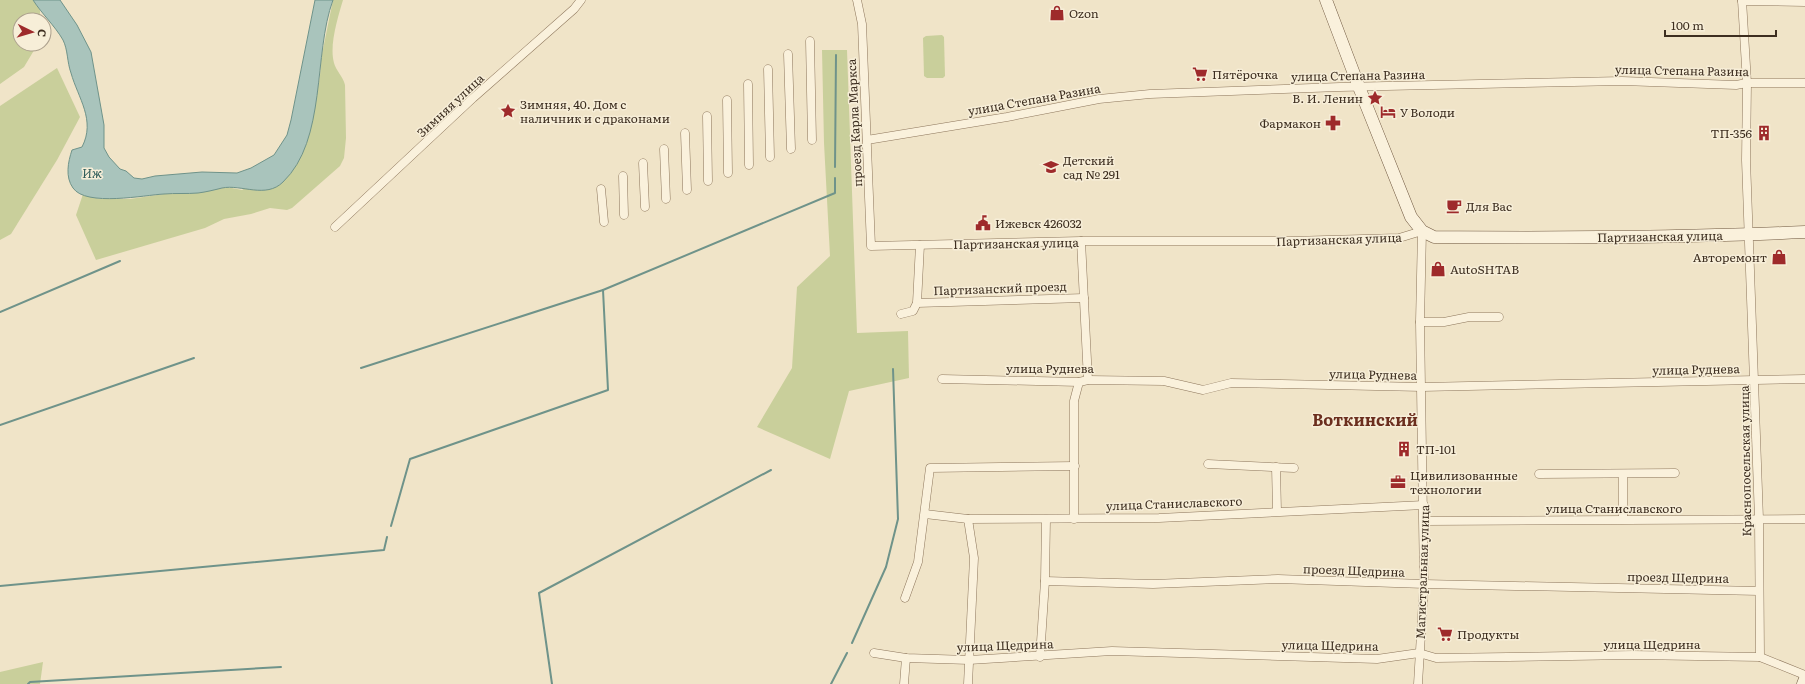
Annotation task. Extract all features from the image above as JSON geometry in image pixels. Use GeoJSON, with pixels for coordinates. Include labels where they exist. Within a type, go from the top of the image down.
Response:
{"type":"FeatureCollection","features":[{"type":"Feature","properties":{"kind":"street","name":"Зимняя улица"},"geometry":{"type":"LineString","coordinates":[[335,227],[473,98],[574,9],[581,0]]}},
{"type":"Feature","properties":{"kind":"street","name":"проезд Карла Маркса"},"geometry":{"type":"LineString","coordinates":[[857,0],[862,24],[871,246]]}},
{"type":"Feature","properties":{"kind":"street"},"geometry":{"type":"LineString","coordinates":[[1326,0],[1411,217],[1422,231]]}},
{"type":"Feature","properties":{"kind":"street"},"geometry":{"type":"LineString","coordinates":[[1742,0],[1805,2]]}},
{"type":"Feature","properties":{"kind":"street","name":"Краснопосельская улица"},"geometry":{"type":"LineString","coordinates":[[1742,0],[1747,83],[1746,160],[1750,235],[1759,519],[1760,657]]}},
{"type":"Feature","properties":{"kind":"street"},"geometry":{"type":"LineString","coordinates":[[810,41],[812,140]]}},
{"type":"Feature","properties":{"kind":"street"},"geometry":{"type":"LineString","coordinates":[[788,54],[791,149]]}},
{"type":"Feature","properties":{"kind":"street"},"geometry":{"type":"LineString","coordinates":[[768,69],[770,157]]}},
{"type":"Feature","properties":{"kind":"street","name":"улица Степана Разина"},"geometry":{"type":"LineString","coordinates":[[867,140],[1007,117],[1106,98],[1150,94],[1359,87],[1622,81],[1736,85],[1747,83],[1805,83]]}},
{"type":"Feature","properties":{"kind":"street"},"geometry":{"type":"LineString","coordinates":[[748,84],[749,164]]}},
{"type":"Feature","properties":{"kind":"street"},"geometry":{"type":"LineString","coordinates":[[727,100],[728,173]]}},
{"type":"Feature","properties":{"kind":"street"},"geometry":{"type":"LineString","coordinates":[[707,116],[708,181]]}},
{"type":"Feature","properties":{"kind":"street"},"geometry":{"type":"LineString","coordinates":[[685,133],[687,190]]}},
{"type":"Feature","properties":{"kind":"street"},"geometry":{"type":"LineString","coordinates":[[664,149],[666,199]]}},
{"type":"Feature","properties":{"kind":"street"},"geometry":{"type":"LineString","coordinates":[[643,162],[645,206]]}},
{"type":"Feature","properties":{"kind":"street"},"geometry":{"type":"LineString","coordinates":[[623,176],[624,215]]}},
{"type":"Feature","properties":{"kind":"street"},"geometry":{"type":"LineString","coordinates":[[601,189],[604,222]]}},
{"type":"Feature","properties":{"kind":"street","name":"Партизанская улица"},"geometry":{"type":"LineString","coordinates":[[871,246],[1081,242],[1291,241],[1399,238],[1422,231],[1434,237],[1750,235],[1805,232]]}},
{"type":"Feature","properties":{"kind":"street","name":"Магистральная улица"},"geometry":{"type":"LineString","coordinates":[[1418,684],[1424,584],[1424,505],[1420,322],[1422,231]]}},
{"type":"Feature","properties":{"kind":"street","name":"Партизанский проезд"},"geometry":{"type":"LineString","coordinates":[[1081,242],[1088,380]]}},
{"type":"Feature","properties":{"kind":"street"},"geometry":{"type":"LineString","coordinates":[[901,314],[913,311],[917,303],[920,245]]}},
{"type":"Feature","properties":{"kind":"street","name":"Партизанский проезд"},"geometry":{"type":"LineString","coordinates":[[917,303],[1084,298]]}},
{"type":"Feature","properties":{"kind":"street"},"geometry":{"type":"LineString","coordinates":[[1420,322],[1444,322],[1469,317],[1499,317]]}},
{"type":"Feature","properties":{"kind":"street","name":"улица Руднева"},"geometry":{"type":"LineString","coordinates":[[942,379],[1079,382],[1088,380],[1164,381],[1203,390],[1231,383],[1422,387],[1805,379]]}},
{"type":"Feature","properties":{"kind":"street"},"geometry":{"type":"LineString","coordinates":[[1074,519],[1074,401],[1079,382]]}},
{"type":"Feature","properties":{"kind":"street"},"geometry":{"type":"LineString","coordinates":[[1208,464],[1294,468]]}},
{"type":"Feature","properties":{"kind":"street"},"geometry":{"type":"LineString","coordinates":[[905,598],[918,562],[930,468],[1075,466]]}},
{"type":"Feature","properties":{"kind":"street"},"geometry":{"type":"LineString","coordinates":[[1276,467],[1277,511]]}},
{"type":"Feature","properties":{"kind":"street"},"geometry":{"type":"LineString","coordinates":[[1539,474],[1675,474]]}},
{"type":"Feature","properties":{"kind":"street"},"geometry":{"type":"LineString","coordinates":[[1623,474],[1623,520]]}},
{"type":"Feature","properties":{"kind":"street","name":"улица Станиславского"},"geometry":{"type":"LineString","coordinates":[[925,514],[968,519],[1159,518],[1277,511],[1424,505]]}},
{"type":"Feature","properties":{"kind":"street"},"geometry":{"type":"LineString","coordinates":[[968,519],[974,558],[968,684]]}},
{"type":"Feature","properties":{"kind":"street"},"geometry":{"type":"LineString","coordinates":[[1040,657],[1045,581],[1046,519]]}},
{"type":"Feature","properties":{"kind":"street","name":"улица Станиславского"},"geometry":{"type":"LineString","coordinates":[[1424,522],[1805,519]]}},
{"type":"Feature","properties":{"kind":"street","name":"проезд Щедрина"},"geometry":{"type":"LineString","coordinates":[[1045,581],[1153,584],[1278,579],[1424,584],[1759,591]]}},
{"type":"Feature","properties":{"kind":"street","name":"улица Щедрина"},"geometry":{"type":"LineString","coordinates":[[874,653],[906,658],[969,660],[1040,657],[1112,651],[1377,659],[1419,653],[1436,658],[1633,655],[1760,657],[1805,675]]}},
{"type":"Feature","properties":{"kind":"street"},"geometry":{"type":"LineString","coordinates":[[904,684],[906,658]]}},
{"type":"Feature","properties":{"kind":"street"},"geometry":{"type":"LineString","coordinates":[[1803,684],[1805,679]]}},
{"type":"Feature","properties":{"kind":"green space"},"geometry":{"type":"Polygon","coordinates":[[[0,0],[33,0],[40,12],[12,12],[12,52],[33,52],[24,67],[0,84],[0,0]]]}},
{"type":"Feature","properties":{"kind":"green space"},"geometry":{"type":"Polygon","coordinates":[[[333,0],[343,0],[333,40],[334,63],[345,85],[346,138],[344,158],[340,166],[292,208],[287,210],[270,208],[251,214],[224,219],[205,228],[96,260],[76,215],[83,194],[100,199],[130,199],[164,194],[197,193],[227,187],[242,190],[305,147],[311,126],[320,76],[321,59],[333,0]]]}},
{"type":"Feature","properties":{"kind":"green space"},"geometry":{"type":"Polygon","coordinates":[[[942,35],[944,37],[945,76],[943,78],[927,78],[924,76],[923,38],[926,36],[942,35]]]}},
{"type":"Feature","properties":{"kind":"green space"},"geometry":{"type":"Polygon","coordinates":[[[822,50],[847,50],[857,333],[908,331],[909,378],[849,391],[830,459],[757,427],[792,368],[797,287],[830,256],[824,143],[822,50]]]}},
{"type":"Feature","properties":{"kind":"green space"},"geometry":{"type":"Polygon","coordinates":[[[57,68],[80,117],[57,160],[11,234],[0,240],[0,106],[57,68]]]}},
{"type":"Feature","properties":{"kind":"green space"},"geometry":{"type":"Polygon","coordinates":[[[43,662],[40,684],[0,684],[0,672],[43,662]]]}},
{"type":"Feature","properties":{"kind":"water","name":"Иж"},"geometry":{"type":"Polygon","coordinates":[[[33,0],[60,0],[77,25],[91,52],[104,125],[104,148],[109,157],[120,169],[126,171],[134,178],[142,179],[155,176],[202,172],[237,173],[251,168],[274,155],[287,135],[291,120],[315,0],[333,0],[323,45],[313,120],[307,143],[297,164],[283,182],[269,190],[229,187],[198,193],[102,199],[80,194],[70,184],[68,169],[72,150],[82,147],[86,137],[87,118],[70,69],[63,40],[52,25],[52,12],[42,12],[33,0]]]}},
{"type":"Feature","properties":{"kind":"waterway"},"geometry":{"type":"LineString","coordinates":[[835,167],[836,55]]}},
{"type":"Feature","properties":{"kind":"waterway"},"geometry":{"type":"LineString","coordinates":[[391,526],[410,459],[608,390],[603,290],[835,193],[835,178]]}},
{"type":"Feature","properties":{"kind":"waterway"},"geometry":{"type":"LineString","coordinates":[[0,312],[120,261]]}},
{"type":"Feature","properties":{"kind":"waterway"},"geometry":{"type":"LineString","coordinates":[[361,368],[603,290]]}},
{"type":"Feature","properties":{"kind":"waterway"},"geometry":{"type":"LineString","coordinates":[[0,425],[194,358]]}},
{"type":"Feature","properties":{"kind":"waterway"},"geometry":{"type":"LineString","coordinates":[[852,643],[886,567],[898,519],[893,369]]}},
{"type":"Feature","properties":{"kind":"waterway"},"geometry":{"type":"LineString","coordinates":[[552,684],[539,593],[771,470]]}},
{"type":"Feature","properties":{"kind":"waterway"},"geometry":{"type":"LineString","coordinates":[[0,586],[384,550],[387,537]]}},
{"type":"Feature","properties":{"kind":"waterway"},"geometry":{"type":"LineString","coordinates":[[831,684],[847,653]]}},
{"type":"Feature","properties":{"kind":"waterway"},"geometry":{"type":"LineString","coordinates":[[28,684],[30,682],[281,667]]}},
{"type":"Feature","properties":{"kind":"place","name":"Ozon"},"geometry":{"type":"Point","coordinates":[1057,13]}},
{"type":"Feature","properties":{"kind":"place","name":"Пятёрочка"},"geometry":{"type":"Point","coordinates":[1200,74]}},
{"type":"Feature","properties":{"kind":"place","name":"В. И. Ленин"},"geometry":{"type":"Point","coordinates":[1375,98]}},
{"type":"Feature","properties":{"kind":"place","name":"Зимняя, 40. Дом с наличник и с драконами"},"geometry":{"type":"Point","coordinates":[508,111]}},
{"type":"Feature","properties":{"kind":"place","name":"У Володи"},"geometry":{"type":"Point","coordinates":[1388,112]}},
{"type":"Feature","properties":{"kind":"place","name":"Фармакон"},"geometry":{"type":"Point","coordinates":[1333,123]}},
{"type":"Feature","properties":{"kind":"place","name":"ТП-356"},"geometry":{"type":"Point","coordinates":[1764,133]}},
{"type":"Feature","properties":{"kind":"place","name":"Детский сад № 291"},"geometry":{"type":"Point","coordinates":[1051,167]}},
{"type":"Feature","properties":{"kind":"place","name":"Для Вас"},"geometry":{"type":"Point","coordinates":[1454,206]}},
{"type":"Feature","properties":{"kind":"place","name":"Ижевск 426032"},"geometry":{"type":"Point","coordinates":[983,223]}},
{"type":"Feature","properties":{"kind":"place","name":"Авторемонт"},"geometry":{"type":"Point","coordinates":[1779,257]}},
{"type":"Feature","properties":{"kind":"place","name":"AutoSHTAB"},"geometry":{"type":"Point","coordinates":[1438,269]}},
{"type":"Feature","properties":{"kind":"place","name":"ТП-101"},"geometry":{"type":"Point","coordinates":[1404,449]}},
{"type":"Feature","properties":{"kind":"place","name":"Цивилизованные технологии"},"geometry":{"type":"Point","coordinates":[1398,482]}},
{"type":"Feature","properties":{"kind":"place","name":"Продукты"},"geometry":{"type":"Point","coordinates":[1445,634]}},
{"type":"Feature","properties":{"kind":"district","name":"Воткинский"},"geometry":{"type":"Point","coordinates":[1365,419]}}]}
